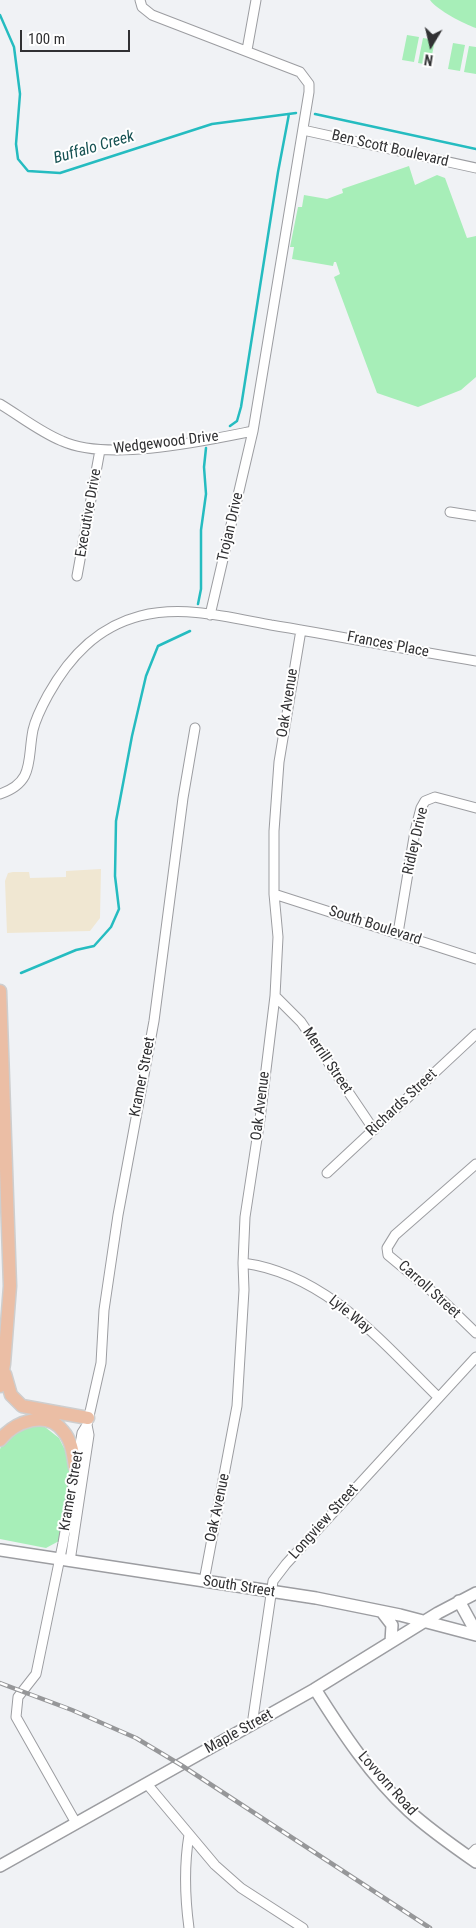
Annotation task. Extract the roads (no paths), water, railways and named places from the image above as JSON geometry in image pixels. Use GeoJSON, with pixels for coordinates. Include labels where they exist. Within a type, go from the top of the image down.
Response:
{"type":"FeatureCollection","features":[{"type":"Feature","properties":{"kind":"main road"},"geometry":{"type":"LineString","coordinates":[[0,991],[10,1286],[4,1364],[0,1386]]}},
{"type":"Feature","properties":{"kind":"main road"},"geometry":{"type":"LineString","coordinates":[[4,1364],[8,1390],[22,1406],[87,1422]]}},
{"type":"Feature","properties":{"kind":"main road"},"geometry":{"type":"LineString","coordinates":[[0,1440],[12,1428],[24,1422],[38,1420],[87,1422]]}},
{"type":"Feature","properties":{"kind":"main road"},"geometry":{"type":"LineString","coordinates":[[54,1421],[64,1431],[69,1440],[73,1451],[75,1467]]}},
{"type":"Feature","properties":{"kind":"street","name":"Trojan Drive"},"geometry":{"type":"LineString","coordinates":[[140,0],[142,7],[152,15],[246,50],[302,74],[309,84],[253,431],[210,615]]}},
{"type":"Feature","properties":{"kind":"street"},"geometry":{"type":"LineString","coordinates":[[246,50],[256,0]]}},
{"type":"Feature","properties":{"kind":"street","name":"Ben Scott Boulevard"},"geometry":{"type":"LineString","coordinates":[[303,130],[476,168]]}},
{"type":"Feature","properties":{"kind":"street","name":"Wedgewood Drive"},"geometry":{"type":"LineString","coordinates":[[0,404],[50,436],[63,442],[100,450],[113,451],[176,444],[253,431]]}},
{"type":"Feature","properties":{"kind":"street","name":"Executive Drive"},"geometry":{"type":"LineString","coordinates":[[77,576],[100,450]]}},
{"type":"Feature","properties":{"kind":"street"},"geometry":{"type":"LineString","coordinates":[[450,512],[476,516]]}},
{"type":"Feature","properties":{"kind":"street"},"geometry":{"type":"LineString","coordinates":[[0,794],[19,785],[25,776],[29,765],[33,729],[39,713],[63,669],[83,647],[100,633],[118,623],[138,616],[180,610],[210,615]]}},
{"type":"Feature","properties":{"kind":"street","name":"Frances Place"},"geometry":{"type":"LineString","coordinates":[[210,615],[476,661]]}},
{"type":"Feature","properties":{"kind":"street","name":"Oak Avenue"},"geometry":{"type":"LineString","coordinates":[[204,1581],[237,1406],[246,1217],[275,996],[278,937],[274,894],[274,830],[279,762],[300,630]]}},
{"type":"Feature","properties":{"kind":"street","name":"Kramer Street"},"geometry":{"type":"LineString","coordinates":[[65,1560],[75,1467],[101,1363],[104,1310],[118,1215],[154,1021],[195,728]]}},
{"type":"Feature","properties":{"kind":"street","name":"Ridley Drive"},"geometry":{"type":"LineString","coordinates":[[398,934],[415,832],[425,800],[435,797],[476,808]]}},
{"type":"Feature","properties":{"kind":"street","name":"South Boulevard"},"geometry":{"type":"LineString","coordinates":[[274,894],[476,959]]}},
{"type":"Feature","properties":{"kind":"street","name":"Merrill Street"},"geometry":{"type":"LineString","coordinates":[[275,996],[301,1022],[374,1130]]}},
{"type":"Feature","properties":{"kind":"street","name":"Richards Street"},"geometry":{"type":"LineString","coordinates":[[327,1172],[476,1034]]}},
{"type":"Feature","properties":{"kind":"street","name":"Carroll Street"},"geometry":{"type":"LineString","coordinates":[[476,1164],[394,1235],[387,1248],[388,1255],[441,1299],[476,1333]]}},
{"type":"Feature","properties":{"kind":"street","name":"Lyle Way"},"geometry":{"type":"LineString","coordinates":[[243,1263],[259,1265],[280,1272],[300,1280],[329,1296],[361,1321],[438,1398]]}},
{"type":"Feature","properties":{"kind":"street","name":"Longview Street"},"geometry":{"type":"LineString","coordinates":[[252,1725],[273,1581],[286,1564],[476,1357]]}},
{"type":"Feature","properties":{"kind":"street","name":"Kramer Street"},"geometry":{"type":"LineString","coordinates":[[65,1560],[89,1435],[87,1422]]}},
{"type":"Feature","properties":{"kind":"street","name":"South Street"},"geometry":{"type":"LineString","coordinates":[[0,1550],[316,1598],[476,1633]]}},
{"type":"Feature","properties":{"kind":"street"},"geometry":{"type":"LineString","coordinates":[[65,1560],[36,1674],[18,1698],[16,1717],[76,1823]]}},
{"type":"Feature","properties":{"kind":"street","name":"Maple Street"},"geometry":{"type":"LineString","coordinates":[[0,1866],[315,1689],[424,1621],[476,1592]]}},
{"type":"Feature","properties":{"kind":"street"},"geometry":{"type":"LineString","coordinates":[[459,1602],[476,1633]]}},
{"type":"Feature","properties":{"kind":"street"},"geometry":{"type":"LineString","coordinates":[[382,1612],[392,1625],[391,1642]]}},
{"type":"Feature","properties":{"kind":"street","name":"Lovvorn Road"},"geometry":{"type":"LineString","coordinates":[[315,1689],[365,1763],[407,1810],[432,1831],[473,1856]]}},
{"type":"Feature","properties":{"kind":"street"},"geometry":{"type":"LineString","coordinates":[[147,1784],[215,1865],[241,1888],[302,1928]]}},
{"type":"Feature","properties":{"kind":"street"},"geometry":{"type":"LineString","coordinates":[[189,1835],[186,1893],[189,1928]]}},
{"type":"Feature","properties":{"kind":"waterway","name":"Buffalo Creek"},"geometry":{"type":"LineString","coordinates":[[0,15],[14,47],[20,94],[16,144],[18,159],[28,171],[60,173],[212,124],[296,113]]}},
{"type":"Feature","properties":{"kind":"waterway"},"geometry":{"type":"LineString","coordinates":[[230,426],[237,421],[241,407],[289,114]]}},
{"type":"Feature","properties":{"kind":"waterway","name":"Buffalo Creek"},"geometry":{"type":"LineString","coordinates":[[315,114],[476,149]]}},
{"type":"Feature","properties":{"kind":"waterway"},"geometry":{"type":"LineString","coordinates":[[198,604],[201,589],[201,530],[206,494],[204,467],[206,448]]}},
{"type":"Feature","properties":{"kind":"waterway"},"geometry":{"type":"LineString","coordinates":[[21,973],[76,950],[94,946],[111,927],[119,909],[115,876],[116,821],[132,736],[146,676],[158,646],[190,631]]}},
{"type":"Feature","properties":{"kind":"railway"},"geometry":{"type":"LineString","coordinates":[[0,1683],[72,1710],[136,1738],[181,1765],[430,1928]]}}]}
